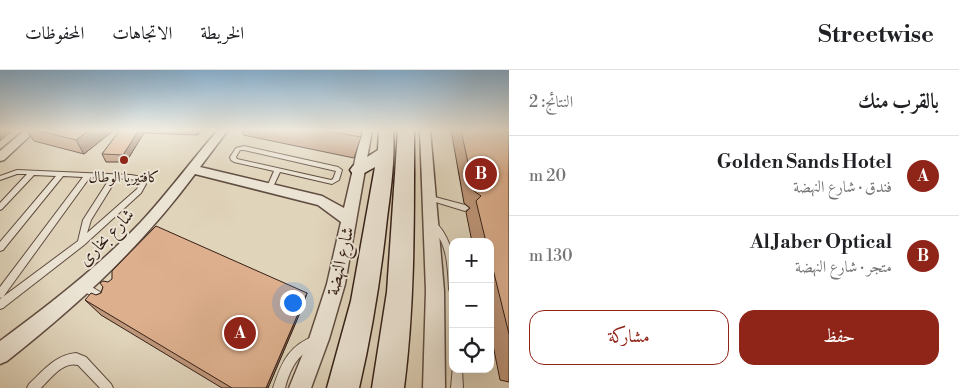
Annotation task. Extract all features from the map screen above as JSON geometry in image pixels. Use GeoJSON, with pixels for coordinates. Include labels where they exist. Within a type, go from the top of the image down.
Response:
{"type":"FeatureCollection","features":[{"type":"Feature","properties":{"kind":"main road"},"geometry":{"type":"LineString","coordinates":[[359,170],[382,145]]}},
{"type":"Feature","properties":{"kind":"main road","name":"شارع النهضة"},"geometry":{"type":"LineString","coordinates":[[343,388],[353,355],[367,292],[386,145]]}},
{"type":"Feature","properties":{"kind":"main road"},"geometry":{"type":"LineString","coordinates":[[392,384],[402,267],[406,145]]}},
{"type":"Feature","properties":{"kind":"street"},"geometry":{"type":"LineString","coordinates":[[0,157],[14,145]]}},
{"type":"Feature","properties":{"kind":"street","name":"شارع بخارى"},"geometry":{"type":"LineString","coordinates":[[0,354],[95,282],[145,226],[211,145]]}},
{"type":"Feature","properties":{"kind":"street","name":"شارع النهضة"},"geometry":{"type":"LineString","coordinates":[[300,388],[319,339],[336,284],[363,145]]}},
{"type":"Feature","properties":{"kind":"street"},"geometry":{"type":"LineString","coordinates":[[426,145],[437,320],[434,388]]}},
{"type":"Feature","properties":{"kind":"street"},"geometry":{"type":"LineString","coordinates":[[191,168],[322,201],[336,209],[349,220]]}},
{"type":"Feature","properties":{"kind":"street"},"geometry":{"type":"LineString","coordinates":[[322,201],[353,197]]}},
{"type":"Feature","properties":{"kind":"lane"},"geometry":{"type":"LineString","coordinates":[[244,148],[336,168],[339,171],[336,180],[333,182],[278,169],[236,160],[233,157],[238,149],[244,148]]}},
{"type":"Feature","properties":{"kind":"lane"},"geometry":{"type":"LineString","coordinates":[[270,187],[278,169]]}},
{"type":"Feature","properties":{"kind":"lane"},"geometry":{"type":"LineString","coordinates":[[0,178],[17,172],[115,176],[136,177],[143,184],[126,203],[81,243],[0,305]]}},
{"type":"Feature","properties":{"kind":"lane"},"geometry":{"type":"LineString","coordinates":[[0,207],[32,173]]}},
{"type":"Feature","properties":{"kind":"lane"},"geometry":{"type":"LineString","coordinates":[[0,248],[61,174]]}},
{"type":"Feature","properties":{"kind":"lane"},"geometry":{"type":"LineString","coordinates":[[0,294],[88,175]]}},
{"type":"Feature","properties":{"kind":"lane"},"geometry":{"type":"LineString","coordinates":[[81,243],[88,220],[115,176]]}},
{"type":"Feature","properties":{"kind":"lane"},"geometry":{"type":"LineString","coordinates":[[431,198],[465,208]]}},
{"type":"Feature","properties":{"kind":"lane"},"geometry":{"type":"LineString","coordinates":[[432,223],[446,242],[450,253],[452,283]]}},
{"type":"Feature","properties":{"kind":"lane"},"geometry":{"type":"LineString","coordinates":[[95,282],[111,304]]}},
{"type":"Feature","properties":{"kind":"lane"},"geometry":{"type":"LineString","coordinates":[[279,388],[297,351],[305,344],[319,339]]}},
{"type":"Feature","properties":{"kind":"lane"},"geometry":{"type":"LineString","coordinates":[[33,388],[63,361],[78,358],[107,388]]}},
{"type":"Feature","properties":{"kind":"lane"},"geometry":{"type":"LineString","coordinates":[[457,373],[457,388]]}},
{"type":"Feature","properties":{"kind":"building"},"geometry":{"type":"Polygon","coordinates":[[[109,145],[130,145],[123,155],[102,154],[109,145]]]}},
{"type":"Feature","properties":{"kind":"building"},"geometry":{"type":"Polygon","coordinates":[[[464,145],[509,145],[509,334],[494,273],[494,238],[485,238],[476,201],[481,196],[474,191],[464,145]]]}},
{"type":"Feature","properties":{"kind":"building"},"geometry":{"type":"Polygon","coordinates":[[[156,226],[307,293],[266,388],[232,388],[85,300],[91,293],[96,295],[101,293],[103,287],[100,283],[103,281],[108,282],[112,279],[112,271],[156,226]]]}},
{"type":"Feature","properties":{"kind":"place","name":"كافتيريا الوطال"},"geometry":{"type":"Point","coordinates":[124,160]}},
{"type":"Feature","properties":{"kind":"place","name":"Al Jaber Optical"},"geometry":{"type":"Point","coordinates":[481,174]}},
{"type":"Feature","properties":{"kind":"place","name":"Golden Sands Hotel"},"geometry":{"type":"Point","coordinates":[240,333]}}]}
